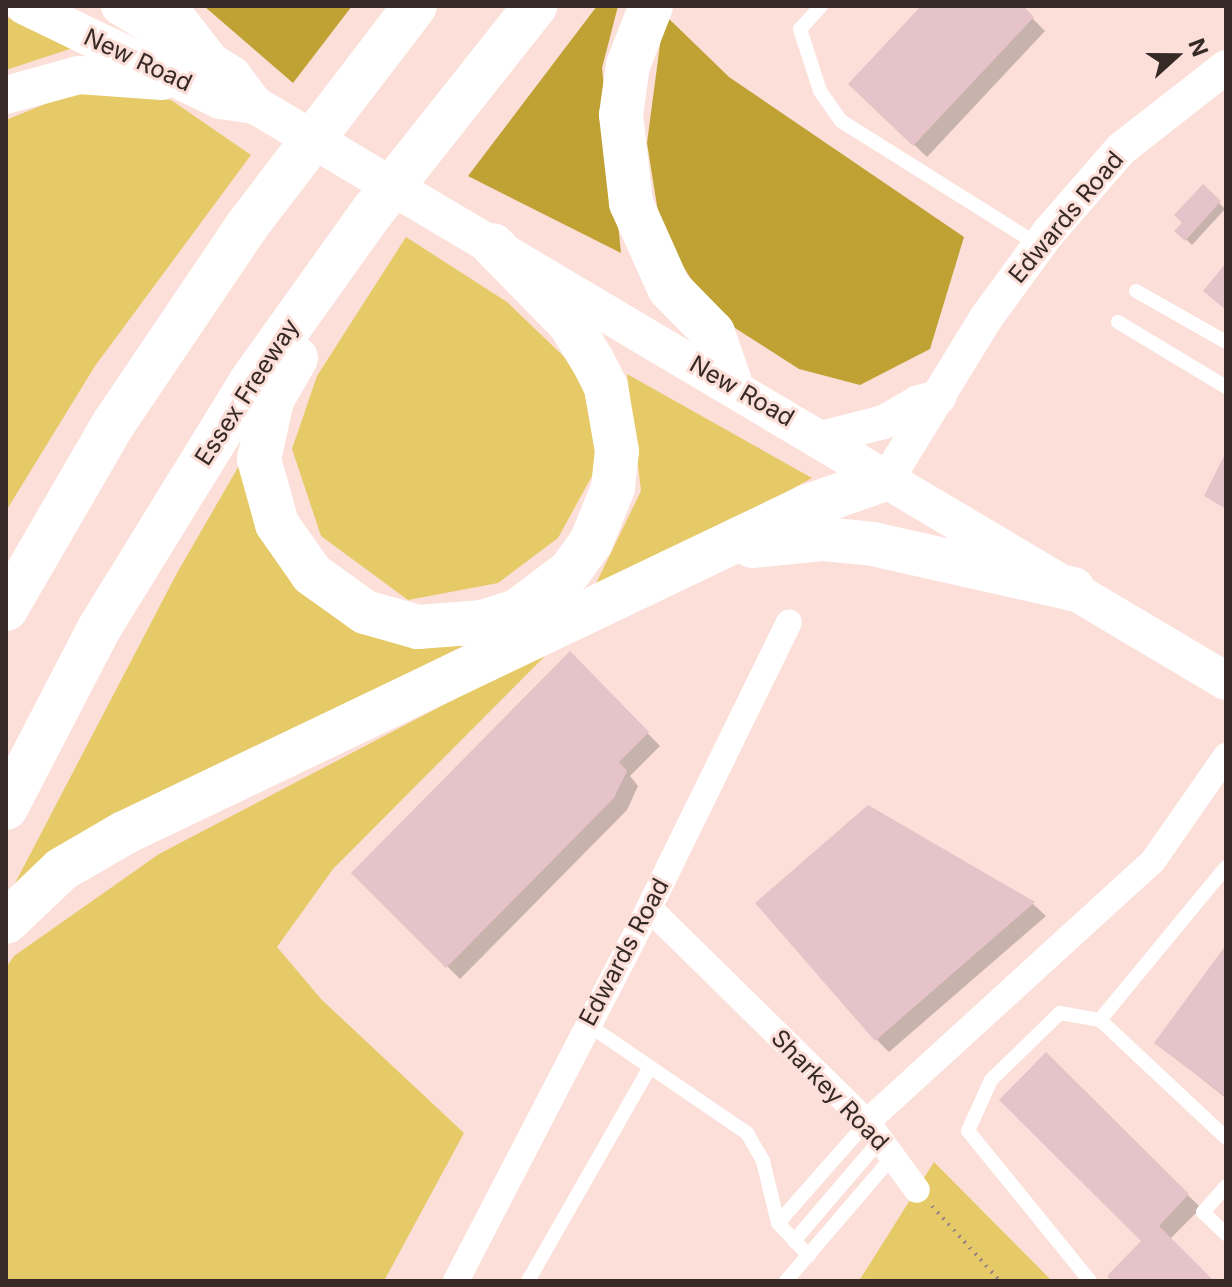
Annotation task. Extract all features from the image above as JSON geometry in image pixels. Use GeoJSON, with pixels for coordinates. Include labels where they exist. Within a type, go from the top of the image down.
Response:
{"type":"FeatureCollection","features":[{"type":"Feature","properties":{"kind":"highway"},"geometry":{"type":"LineString","coordinates":[[164,6],[197,71]]}},
{"type":"Feature","properties":{"kind":"highway"},"geometry":{"type":"LineString","coordinates":[[246,227],[243,197],[381,6]]}},
{"type":"Feature","properties":{"kind":"highway"},"geometry":{"type":"LineString","coordinates":[[6,609],[114,423],[246,227],[415,6]]}},
{"type":"Feature","properties":{"kind":"highway","name":"Essex Freeway"},"geometry":{"type":"LineString","coordinates":[[6,808],[115,602],[295,319],[535,6]]}},
{"type":"Feature","properties":{"kind":"highway"},"geometry":{"type":"LineString","coordinates":[[651,6],[628,65],[621,115],[631,203],[669,288],[713,333],[730,382]]}},
{"type":"Feature","properties":{"kind":"highway"},"geometry":{"type":"LineString","coordinates":[[295,319],[297,357],[272,400],[259,459],[265,493],[291,548],[340,598],[392,622],[447,628],[517,611],[570,571],[591,542],[613,488],[617,451],[606,387],[592,360],[570,324],[493,245]]}},
{"type":"Feature","properties":{"kind":"highway"},"geometry":{"type":"LineString","coordinates":[[6,922],[62,869],[93,849],[808,506],[888,478]]}},
{"type":"Feature","properties":{"kind":"highway"},"geometry":{"type":"LineString","coordinates":[[677,569],[764,543],[824,539],[923,554],[1073,589]]}},
{"type":"Feature","properties":{"kind":"main road","name":"New Road"},"geometry":{"type":"LineString","coordinates":[[25,6],[197,71],[232,75],[255,105],[730,382],[1226,681]]}},
{"type":"Feature","properties":{"kind":"main road","name":"New Road"},"geometry":{"type":"LineString","coordinates":[[120,6],[197,71]]}},
{"type":"Feature","properties":{"kind":"main road"},"geometry":{"type":"LineString","coordinates":[[6,95],[79,75],[197,71]]}},
{"type":"Feature","properties":{"kind":"street","name":"Edwards Road"},"geometry":{"type":"LineString","coordinates":[[888,478],[986,318],[1039,245],[1121,149],[1226,67]]}},
{"type":"Feature","properties":{"kind":"street"},"geometry":{"type":"LineString","coordinates":[[821,438],[884,422],[918,402],[939,397]]}},
{"type":"Feature","properties":{"kind":"street","name":"Edwards Road"},"geometry":{"type":"LineString","coordinates":[[456,1281],[649,908],[789,622]]}},
{"type":"Feature","properties":{"kind":"street"},"geometry":{"type":"LineString","coordinates":[[880,1139],[1153,861],[1226,756]]}},
{"type":"Feature","properties":{"kind":"street","name":"Sharkey Road"},"geometry":{"type":"LineString","coordinates":[[649,908],[880,1139],[917,1190]]}},
{"type":"Feature","properties":{"kind":"lane"},"geometry":{"type":"LineString","coordinates":[[821,6],[800,29],[820,91],[841,121],[952,186],[1039,245]]}},
{"type":"Feature","properties":{"kind":"lane"},"geometry":{"type":"LineString","coordinates":[[1136,291],[1226,342]]}},
{"type":"Feature","properties":{"kind":"lane"},"geometry":{"type":"LineString","coordinates":[[1118,322],[1226,387]]}},
{"type":"Feature","properties":{"kind":"lane"},"geometry":{"type":"LineString","coordinates":[[1100,1020],[1226,867]]}},
{"type":"Feature","properties":{"kind":"lane"},"geometry":{"type":"LineString","coordinates":[[1090,1281],[968,1131],[991,1080],[1060,1013],[1100,1020],[1225,1135]]}},
{"type":"Feature","properties":{"kind":"lane"},"geometry":{"type":"LineString","coordinates":[[587,1024],[747,1133],[763,1161],[778,1223],[809,1256]]}},
{"type":"Feature","properties":{"kind":"lane"},"geometry":{"type":"LineString","coordinates":[[528,1281],[650,1067]]}},
{"type":"Feature","properties":{"kind":"lane"},"geometry":{"type":"LineString","coordinates":[[778,1223],[880,1139]]}},
{"type":"Feature","properties":{"kind":"lane"},"geometry":{"type":"LineString","coordinates":[[794,1241],[880,1139]]}},
{"type":"Feature","properties":{"kind":"lane"},"geometry":{"type":"LineString","coordinates":[[786,1281],[809,1256],[880,1139]]}},
{"type":"Feature","properties":{"kind":"lane"},"geometry":{"type":"LineString","coordinates":[[1226,1186],[1203,1212],[1226,1234]]}},
{"type":"Feature","properties":{"kind":"path"},"geometry":{"type":"LineString","coordinates":[[917,1190],[1000,1281]]}},
{"type":"Feature","properties":{"kind":"shaded area"},"geometry":{"type":"Polygon","coordinates":[[[204,6],[352,6],[293,83],[204,6]]]}},
{"type":"Feature","properties":{"kind":"shaded area"},"geometry":{"type":"Polygon","coordinates":[[[597,6],[618,6],[602,68],[621,253],[468,176],[597,6]]]}},
{"type":"Feature","properties":{"kind":"shaded area"},"geometry":{"type":"Polygon","coordinates":[[[664,14],[729,77],[964,237],[930,349],[860,385],[799,369],[713,314],[661,231],[647,143],[664,14]]]}},
{"type":"Feature","properties":{"kind":"shaded area"},"geometry":{"type":"Polygon","coordinates":[[[6,17],[82,45],[6,70],[6,17]]]}},
{"type":"Feature","properties":{"kind":"shaded area"},"geometry":{"type":"Polygon","coordinates":[[[82,89],[171,100],[251,155],[95,366],[6,511],[6,120],[82,89]]]}},
{"type":"Feature","properties":{"kind":"shaded area"},"geometry":{"type":"Polygon","coordinates":[[[406,237],[507,302],[581,373],[598,465],[558,538],[498,583],[408,600],[321,536],[292,449],[317,376],[406,237]]]}},
{"type":"Feature","properties":{"kind":"shaded area"},"geometry":{"type":"Polygon","coordinates":[[[627,374],[812,478],[588,600],[641,491],[627,374]]]}},
{"type":"Feature","properties":{"kind":"shaded area"},"geometry":{"type":"Polygon","coordinates":[[[244,457],[261,525],[306,597],[364,629],[463,646],[88,832],[12,889],[177,573],[244,457]]]}},
{"type":"Feature","properties":{"kind":"shaded area"},"geometry":{"type":"Polygon","coordinates":[[[554,647],[333,869],[277,947],[322,1000],[464,1133],[384,1281],[6,1281],[6,968],[14,956],[159,854],[554,647]]]}},
{"type":"Feature","properties":{"kind":"shaded area"},"geometry":{"type":"Polygon","coordinates":[[[934,1162],[1052,1281],[859,1281],[934,1162]]]}},
{"type":"Feature","properties":{"kind":"building"},"geometry":{"type":"Polygon","coordinates":[[[921,6],[1023,6],[1034,17],[913,146],[848,84],[921,6]]]}},
{"type":"Feature","properties":{"kind":"building"},"geometry":{"type":"Polygon","coordinates":[[[1203,184],[1221,201],[1185,241],[1174,231],[1182,223],[1174,215],[1203,184]]]}},
{"type":"Feature","properties":{"kind":"building"},"geometry":{"type":"Polygon","coordinates":[[[1226,263],[1226,310],[1203,291],[1226,263]]]}},
{"type":"Feature","properties":{"kind":"building"},"geometry":{"type":"Polygon","coordinates":[[[1226,452],[1226,509],[1204,496],[1226,452]]]}},
{"type":"Feature","properties":{"kind":"building"},"geometry":{"type":"Polygon","coordinates":[[[570,651],[649,732],[619,762],[627,771],[614,798],[446,968],[351,873],[570,651]]]}},
{"type":"Feature","properties":{"kind":"building"},"geometry":{"type":"Polygon","coordinates":[[[868,805],[1035,902],[875,1041],[755,903],[868,805]]]}},
{"type":"Feature","properties":{"kind":"building"},"geometry":{"type":"Polygon","coordinates":[[[1226,945],[1226,1097],[1154,1043],[1226,945]]]}},
{"type":"Feature","properties":{"kind":"building"},"geometry":{"type":"Polygon","coordinates":[[[1046,1052],[1189,1194],[1159,1226],[1214,1281],[1112,1281],[1107,1276],[1141,1241],[999,1100],[1046,1052]]]}}]}
